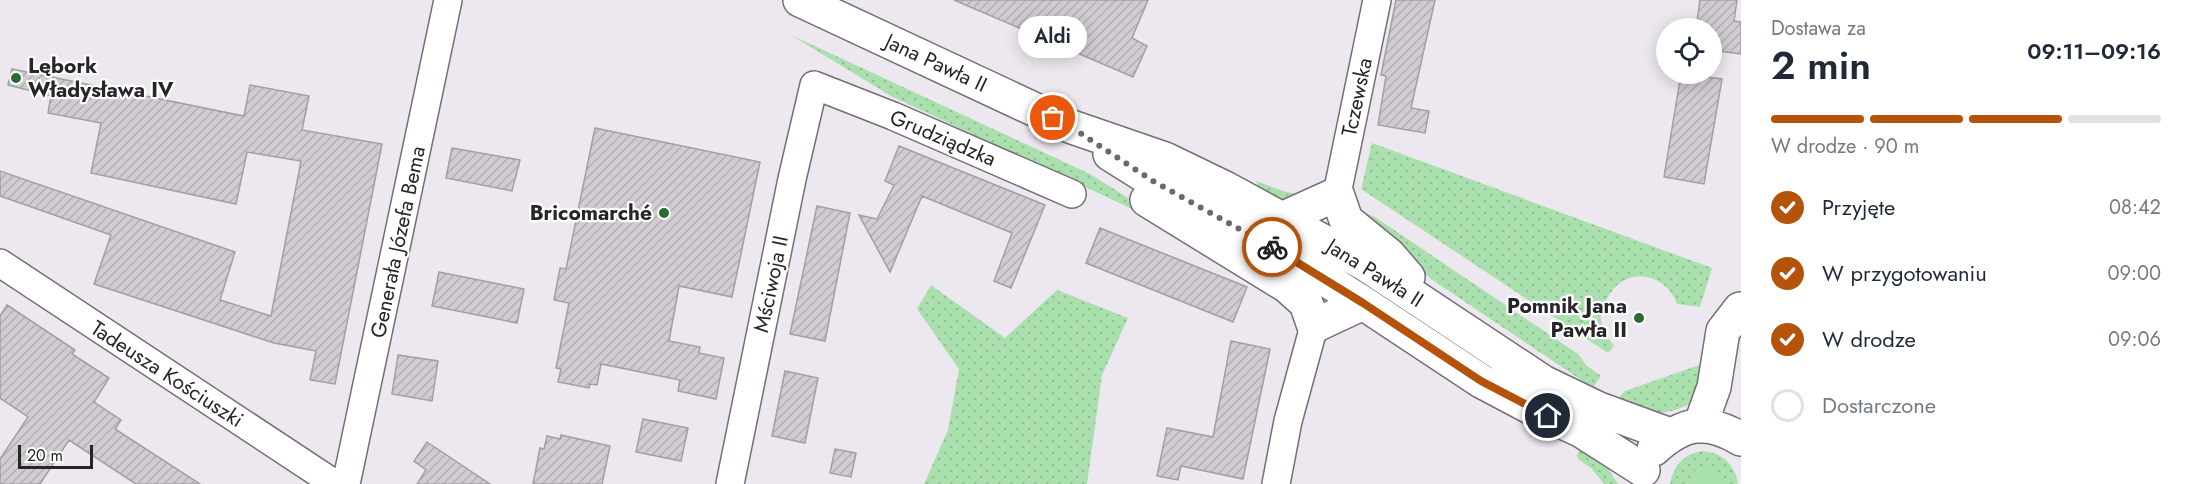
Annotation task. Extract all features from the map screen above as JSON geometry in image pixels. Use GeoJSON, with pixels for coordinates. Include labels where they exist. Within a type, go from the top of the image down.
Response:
{"type":"FeatureCollection","features":[{"type":"Feature","properties":{"kind":"main road","name":"Jana Pawła II"},"geometry":{"type":"LineString","coordinates":[[800,0],[1071,127],[1165,159],[1284,218],[1365,264],[1542,382],[1599,409],[1685,430],[1724,429],[1741,440]]}},
{"type":"Feature","properties":{"kind":"main road","name":"Jana Pawła II"},"geometry":{"type":"LineString","coordinates":[[1071,127],[1153,181],[1293,259],[1481,381],[1523,404],[1582,431],[1643,477]]}},
{"type":"Feature","properties":{"kind":"main road"},"geometry":{"type":"LineString","coordinates":[[1113,156],[1145,199],[1287,286],[1306,303],[1314,326],[1363,303]]}},
{"type":"Feature","properties":{"kind":"main road"},"geometry":{"type":"LineString","coordinates":[[1284,218],[1337,194],[1346,220],[1389,255],[1436,310]]}},
{"type":"Feature","properties":{"kind":"main road"},"geometry":{"type":"LineString","coordinates":[[1643,477],[1653,450],[1685,430],[1714,387],[1723,331],[1741,309]]}},
{"type":"Feature","properties":{"kind":"street","name":"Generała Józefa Bema"},"geometry":{"type":"LineString","coordinates":[[336,482],[448,0]]}},
{"type":"Feature","properties":{"kind":"street","name":"Tczewska"},"geometry":{"type":"LineString","coordinates":[[1337,194],[1377,0]]}},
{"type":"Feature","properties":{"kind":"street","name":"Grudziądzka"},"geometry":{"type":"LineString","coordinates":[[814,85],[893,116],[1072,194]]}},
{"type":"Feature","properties":{"kind":"street","name":"Mściwoja II"},"geometry":{"type":"LineString","coordinates":[[730,484],[790,190],[814,85]]}},
{"type":"Feature","properties":{"kind":"street","name":"Tadeusza Kościuszki"},"geometry":{"type":"LineString","coordinates":[[0,263],[336,482]]}},
{"type":"Feature","properties":{"kind":"street"},"geometry":{"type":"LineString","coordinates":[[1276,484],[1288,421],[1314,326]]}},
{"type":"Feature","properties":{"kind":"green space"},"geometry":{"type":"Polygon","coordinates":[[[791,35],[1090,174],[1162,219],[1172,231],[1132,209],[891,96],[791,35]]]}},
{"type":"Feature","properties":{"kind":"green space"},"geometry":{"type":"Polygon","coordinates":[[[1372,143],[1712,268],[1700,307],[1677,304],[1671,293],[1654,279],[1633,277],[1623,281],[1614,288],[1601,310],[1602,326],[1614,346],[1608,353],[1361,189],[1372,143]]]}},
{"type":"Feature","properties":{"kind":"green space"},"geometry":{"type":"Polygon","coordinates":[[[1256,181],[1305,196],[1286,201],[1261,195],[1256,181]]]}},
{"type":"Feature","properties":{"kind":"green space"},"geometry":{"type":"Polygon","coordinates":[[[1359,210],[1375,217],[1578,354],[1587,366],[1601,376],[1593,388],[1434,281],[1390,246],[1359,210]]]}},
{"type":"Feature","properties":{"kind":"green space"},"geometry":{"type":"Polygon","coordinates":[[[931,285],[1005,338],[1057,290],[1128,318],[1102,375],[1087,484],[924,484],[948,430],[959,369],[917,309],[931,285]]]}},
{"type":"Feature","properties":{"kind":"green space"},"geometry":{"type":"Polygon","coordinates":[[[1708,362],[1693,402],[1682,408],[1654,412],[1615,401],[1625,391],[1708,362]]]}},
{"type":"Feature","properties":{"kind":"green space"},"geometry":{"type":"Polygon","coordinates":[[[1580,448],[1605,464],[1618,484],[1604,484],[1591,468],[1579,460],[1577,456],[1580,448]]]}},
{"type":"Feature","properties":{"kind":"green space"},"geometry":{"type":"Polygon","coordinates":[[[1703,451],[1722,457],[1731,465],[1738,484],[1670,484],[1680,462],[1690,454],[1703,451]]]}},
{"type":"Feature","properties":{"kind":"green space"},"geometry":{"type":"Polygon","coordinates":[[[1702,467],[1715,471],[1720,476],[1722,484],[1687,484],[1691,473],[1702,467]]]}},
{"type":"Feature","properties":{"kind":"building"},"geometry":{"type":"Polygon","coordinates":[[[954,0],[1148,0],[1132,38],[1147,46],[1133,77],[954,0]]]}},
{"type":"Feature","properties":{"kind":"building"},"geometry":{"type":"Polygon","coordinates":[[[1396,0],[1435,0],[1411,108],[1429,111],[1425,133],[1378,125],[1386,76],[1381,75],[1396,0]]]}},
{"type":"Feature","properties":{"kind":"building"},"geometry":{"type":"Polygon","coordinates":[[[1700,0],[1737,0],[1734,21],[1741,22],[1741,54],[1722,51],[1722,18],[1697,18],[1700,0]]]}},
{"type":"Feature","properties":{"kind":"building"},"geometry":{"type":"Polygon","coordinates":[[[12,69],[244,116],[250,85],[309,96],[302,130],[382,144],[335,384],[310,380],[316,351],[274,343],[94,284],[111,235],[0,196],[0,171],[235,252],[220,300],[271,316],[301,161],[247,152],[236,204],[91,173],[101,123],[48,113],[51,96],[8,85],[12,69]]]}},
{"type":"Feature","properties":{"kind":"building"},"geometry":{"type":"Polygon","coordinates":[[[1679,84],[1721,84],[1704,184],[1664,177],[1679,84]]]}},
{"type":"Feature","properties":{"kind":"building","name":"Bricomarché"},"geometry":{"type":"Polygon","coordinates":[[[595,128],[760,162],[732,297],[679,286],[669,341],[700,347],[699,353],[724,358],[716,399],[678,391],[680,380],[601,364],[597,385],[590,384],[589,388],[558,382],[561,369],[556,368],[569,303],[554,300],[560,268],[566,269],[595,128]]]}},
{"type":"Feature","properties":{"kind":"building"},"geometry":{"type":"Polygon","coordinates":[[[899,146],[1045,205],[1011,288],[994,281],[1012,233],[922,196],[890,272],[859,215],[877,219],[894,185],[885,181],[899,146]]]}},
{"type":"Feature","properties":{"kind":"building"},"geometry":{"type":"Polygon","coordinates":[[[452,148],[520,160],[512,191],[446,178],[452,148]]]}},
{"type":"Feature","properties":{"kind":"building"},"geometry":{"type":"Polygon","coordinates":[[[817,206],[850,213],[825,341],[790,334],[817,206]]]}},
{"type":"Feature","properties":{"kind":"building"},"geometry":{"type":"Polygon","coordinates":[[[1100,228],[1247,287],[1233,322],[1086,263],[1100,228]]]}},
{"type":"Feature","properties":{"kind":"building"},"geometry":{"type":"Polygon","coordinates":[[[439,272],[524,289],[517,323],[432,306],[439,272]]]}},
{"type":"Feature","properties":{"kind":"building"},"geometry":{"type":"Polygon","coordinates":[[[7,305],[75,350],[72,354],[109,378],[94,402],[121,420],[115,429],[200,484],[136,484],[69,440],[40,484],[0,484],[0,459],[28,417],[0,398],[0,316],[7,305]]]}},
{"type":"Feature","properties":{"kind":"building"},"geometry":{"type":"Polygon","coordinates":[[[1231,341],[1270,349],[1243,479],[1181,466],[1178,480],[1157,476],[1167,428],[1213,437],[1231,341]]]}},
{"type":"Feature","properties":{"kind":"building"},"geometry":{"type":"Polygon","coordinates":[[[398,355],[438,361],[432,401],[392,394],[398,355]]]}},
{"type":"Feature","properties":{"kind":"building"},"geometry":{"type":"Polygon","coordinates":[[[785,371],[818,378],[805,443],[772,436],[785,371]]]}},
{"type":"Feature","properties":{"kind":"building"},"geometry":{"type":"Polygon","coordinates":[[[643,419],[688,428],[681,461],[636,452],[643,419]]]}},
{"type":"Feature","properties":{"kind":"building"},"geometry":{"type":"Polygon","coordinates":[[[561,435],[610,446],[602,484],[533,484],[540,448],[544,449],[547,436],[560,439],[561,435]]]}},
{"type":"Feature","properties":{"kind":"building"},"geometry":{"type":"Polygon","coordinates":[[[427,442],[490,484],[417,484],[426,470],[414,461],[427,442]]]}},
{"type":"Feature","properties":{"kind":"building"},"geometry":{"type":"Polygon","coordinates":[[[835,449],[856,453],[851,477],[830,473],[835,449]]]}},
{"type":"Feature","properties":{"kind":"way so far"},"geometry":{"type":"LineString","coordinates":[[1053,118],[1071,127],[1153,181],[1272,247]]}},
{"type":"Feature","properties":{"kind":"place","name":"Lębork Władysława IV"},"geometry":{"type":"Point","coordinates":[16,78]}},
{"type":"Feature","properties":{"kind":"place","name":"Aldi"},"geometry":{"type":"Point","coordinates":[1053,118]}},
{"type":"Feature","properties":{"kind":"place","name":"Bricomarché"},"geometry":{"type":"Point","coordinates":[664,213]}},
{"type":"Feature","properties":{"kind":"place","name":"Pomnik Jana Pawła II"},"geometry":{"type":"Point","coordinates":[1639,318]}},
{"type":"Feature","properties":{"kind":"route"},"geometry":{"type":"LineString","coordinates":[[1272,247],[1363,303],[1481,381],[1548,416]]}}]}
